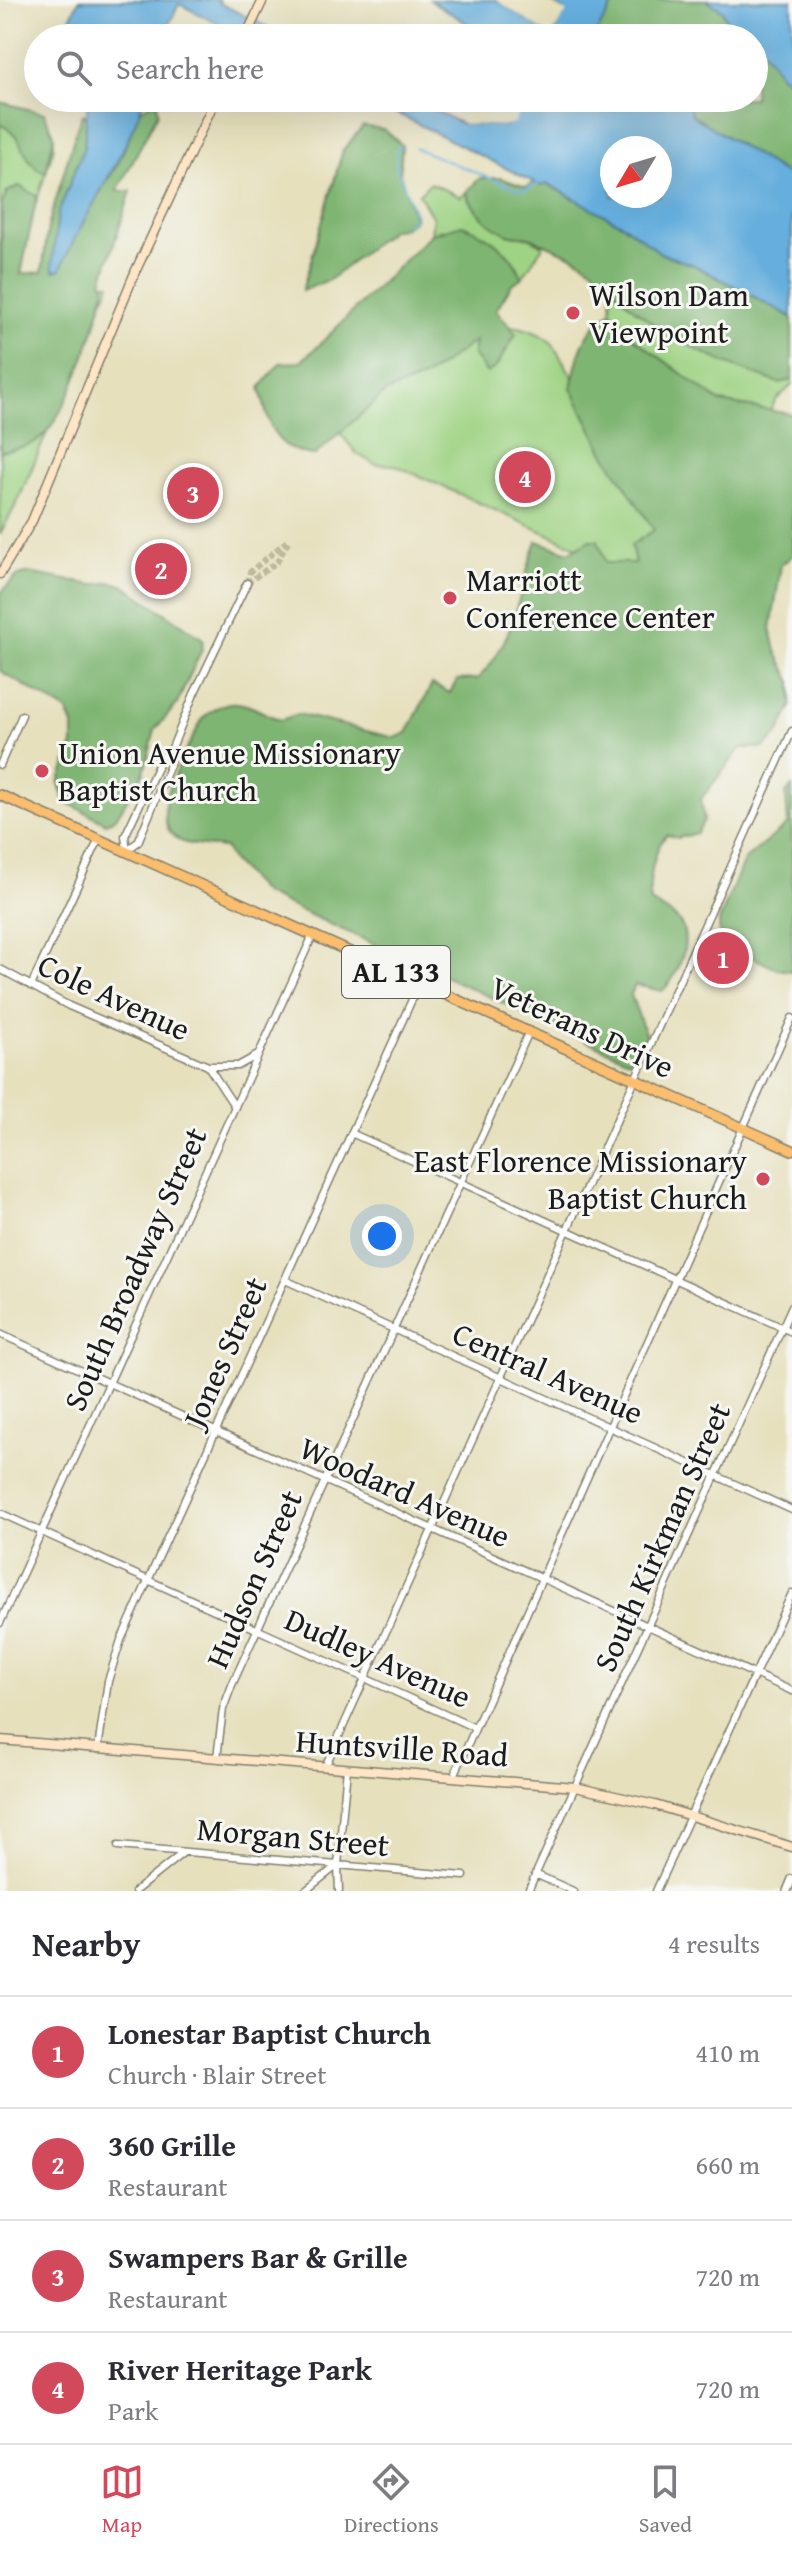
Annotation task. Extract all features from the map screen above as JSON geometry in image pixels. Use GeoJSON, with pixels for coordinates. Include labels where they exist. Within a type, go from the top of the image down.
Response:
{"type":"FeatureCollection","features":[{"type":"Feature","properties":{"kind":"main road"},"geometry":{"type":"LineString","coordinates":[[252,24],[263,0]]}},
{"type":"Feature","properties":{"kind":"main road"},"geometry":{"type":"LineString","coordinates":[[0,574],[32,521],[136,270],[209,112]]}},
{"type":"Feature","properties":{"kind":"main road","name":"Veterans Drive"},"geometry":{"type":"LineString","coordinates":[[0,795],[792,1150]]}},
{"type":"Feature","properties":{"kind":"main road","name":"Huntsville Road"},"geometry":{"type":"LineString","coordinates":[[0,1740],[575,1787],[691,1816],[792,1847]]}},
{"type":"Feature","properties":{"kind":"street"},"geometry":{"type":"LineString","coordinates":[[172,748],[161,759],[125,836],[127,850],[138,842],[170,765],[172,748],[247,583]]}},
{"type":"Feature","properties":{"kind":"street"},"geometry":{"type":"LineString","coordinates":[[0,765],[22,715]]}},
{"type":"Feature","properties":{"kind":"street"},"geometry":{"type":"LineString","coordinates":[[325,1767],[792,731]]}},
{"type":"Feature","properties":{"kind":"street"},"geometry":{"type":"LineString","coordinates":[[31,986],[99,839]]}},
{"type":"Feature","properties":{"kind":"street","name":"South Broadway Street"},"geometry":{"type":"LineString","coordinates":[[0,1623],[313,935]]}},
{"type":"Feature","properties":{"kind":"street","name":"Cole Avenue"},"geometry":{"type":"LineString","coordinates":[[0,969],[208,1066],[238,1066],[254,1060],[261,1050]]}},
{"type":"Feature","properties":{"kind":"street","name":"Jones Street"},"geometry":{"type":"LineString","coordinates":[[98,1749],[112,1664],[420,982]]}},
{"type":"Feature","properties":{"kind":"street"},"geometry":{"type":"LineString","coordinates":[[454,1776],[792,1018]]}},
{"type":"Feature","properties":{"kind":"street","name":"Hudson Street"},"geometry":{"type":"LineString","coordinates":[[217,1758],[223,1709],[257,1629],[529,1032]]}},
{"type":"Feature","properties":{"kind":"street","name":"Cole Avenue"},"geometry":{"type":"LineString","coordinates":[[208,1066],[235,1107]]}},
{"type":"Feature","properties":{"kind":"street"},"geometry":{"type":"LineString","coordinates":[[351,1133],[792,1332]]}},
{"type":"Feature","properties":{"kind":"street","name":"Central Avenue"},"geometry":{"type":"LineString","coordinates":[[285,1280],[792,1510]]}},
{"type":"Feature","properties":{"kind":"street","name":"South Kirkman Street"},"geometry":{"type":"LineString","coordinates":[[528,1891],[792,1306]]}},
{"type":"Feature","properties":{"kind":"street","name":"Woodard Avenue"},"geometry":{"type":"LineString","coordinates":[[1,1336],[792,1691]]}},
{"type":"Feature","properties":{"kind":"street","name":"Dudley Avenue"},"geometry":{"type":"LineString","coordinates":[[0,1513],[475,1728]]}},
{"type":"Feature","properties":{"kind":"street"},"geometry":{"type":"LineString","coordinates":[[656,1891],[792,1593]]}},
{"type":"Feature","properties":{"kind":"street"},"geometry":{"type":"LineString","coordinates":[[339,1891],[338,1865],[347,1768]]}},
{"type":"Feature","properties":{"kind":"street","name":"Morgan Street"},"geometry":{"type":"LineString","coordinates":[[118,1846],[464,1876]]}},
{"type":"Feature","properties":{"kind":"street"},"geometry":{"type":"LineString","coordinates":[[135,1891],[184,1852]]}},
{"type":"Feature","properties":{"kind":"street"},"geometry":{"type":"LineString","coordinates":[[305,1891],[338,1865]]}},
{"type":"Feature","properties":{"kind":"street"},"geometry":{"type":"LineString","coordinates":[[535,1874],[573,1891]]}},
{"type":"Feature","properties":{"kind":"street"},"geometry":{"type":"LineString","coordinates":[[787,1891],[792,1879]]}},
{"type":"Feature","properties":{"kind":"green space"},"geometry":{"type":"Polygon","coordinates":[[[616,0],[706,0],[722,10],[728,24],[601,24],[616,0]]]}},
{"type":"Feature","properties":{"kind":"green space"},"geometry":{"type":"Polygon","coordinates":[[[768,57],[780,74],[792,83],[792,178],[691,112],[768,112],[768,57]]]}},
{"type":"Feature","properties":{"kind":"green space"},"geometry":{"type":"Polygon","coordinates":[[[0,102],[24,108],[24,112],[44,113],[54,135],[54,147],[28,228],[21,274],[84,278],[110,284],[18,501],[0,534],[0,102]]]}},
{"type":"Feature","properties":{"kind":"green space"},"geometry":{"type":"Polygon","coordinates":[[[0,102],[24,108],[24,112],[44,113],[54,135],[46,173],[32,164],[15,135],[0,125],[0,102]]]}},
{"type":"Feature","properties":{"kind":"green space"},"geometry":{"type":"Polygon","coordinates":[[[139,112],[158,112],[117,191],[131,191],[102,281],[105,286],[96,321],[72,388],[42,437],[28,445],[0,451],[2,204],[7,192],[19,186],[37,196],[21,274],[42,272],[48,227],[77,127],[83,114],[89,118],[84,147],[58,214],[60,270],[79,225],[119,162],[139,112]]]}},
{"type":"Feature","properties":{"kind":"green space"},"geometry":{"type":"Polygon","coordinates":[[[363,126],[385,130],[402,145],[400,174],[415,219],[406,227],[391,230],[331,279],[302,291],[343,150],[363,126]]]}},
{"type":"Feature","properties":{"kind":"green space"},"geometry":{"type":"Polygon","coordinates":[[[480,178],[501,178],[526,187],[535,182],[547,184],[625,226],[662,254],[694,265],[792,317],[792,380],[779,383],[722,362],[686,344],[637,311],[582,261],[532,238],[511,235],[495,227],[482,217],[469,198],[467,191],[480,178]]]}},
{"type":"Feature","properties":{"kind":"green space"},"geometry":{"type":"Polygon","coordinates":[[[430,183],[461,197],[467,191],[468,200],[509,234],[531,238],[543,246],[522,278],[517,266],[441,229],[431,234],[433,218],[419,194],[430,183]]]}},
{"type":"Feature","properties":{"kind":"green space"},"geometry":{"type":"Polygon","coordinates":[[[462,225],[506,252],[522,278],[512,284],[496,310],[516,334],[496,367],[487,373],[473,355],[475,341],[425,377],[386,392],[315,455],[281,442],[270,424],[260,388],[280,363],[300,362],[431,234],[462,225]]]}},
{"type":"Feature","properties":{"kind":"green space"},"geometry":{"type":"Polygon","coordinates":[[[612,287],[637,311],[779,383],[792,380],[792,385],[776,400],[769,412],[720,402],[635,339],[611,311],[612,287]]]}},
{"type":"Feature","properties":{"kind":"green space"},"geometry":{"type":"Polygon","coordinates":[[[611,311],[635,339],[720,402],[792,414],[792,556],[781,565],[771,629],[776,651],[792,682],[792,706],[777,736],[763,748],[741,748],[701,799],[704,820],[697,833],[678,838],[667,835],[658,848],[651,876],[651,902],[678,920],[683,928],[684,947],[674,977],[662,991],[635,985],[631,995],[646,1036],[636,1058],[628,1060],[264,894],[232,861],[225,848],[181,841],[170,831],[165,817],[166,801],[179,764],[203,718],[214,709],[224,704],[242,704],[281,720],[298,714],[395,738],[407,733],[432,684],[450,693],[457,680],[477,679],[490,665],[508,632],[537,541],[569,552],[590,540],[598,540],[606,563],[635,563],[631,545],[654,530],[604,453],[571,388],[587,336],[611,311]]]}},
{"type":"Feature","properties":{"kind":"green space"},"geometry":{"type":"Polygon","coordinates":[[[479,323],[527,329],[552,343],[665,529],[637,613],[599,557],[395,465],[375,464],[357,454],[340,433],[386,392],[425,377],[479,323]]]}},
{"type":"Feature","properties":{"kind":"green space"},"geometry":{"type":"Polygon","coordinates":[[[29,573],[92,585],[112,582],[125,586],[203,639],[202,649],[177,704],[155,730],[144,772],[116,818],[106,823],[64,801],[59,783],[73,744],[73,725],[67,711],[0,671],[0,594],[16,577],[29,573]]]}},
{"type":"Feature","properties":{"kind":"green space"},"geometry":{"type":"Polygon","coordinates":[[[792,787],[792,971],[777,969],[720,942],[719,921],[744,860],[788,824],[786,793],[792,787]]]}},
{"type":"Feature","properties":{"kind":"water"},"geometry":{"type":"Polygon","coordinates":[[[79,0],[220,0],[219,3],[262,24],[218,24],[179,4],[169,24],[67,24],[79,0]]]}},
{"type":"Feature","properties":{"kind":"water"},"geometry":{"type":"Polygon","coordinates":[[[430,0],[496,0],[533,24],[468,24],[430,0]]]}},
{"type":"Feature","properties":{"kind":"water"},"geometry":{"type":"Polygon","coordinates":[[[548,0],[616,0],[601,24],[558,24],[566,12],[548,0]]]}},
{"type":"Feature","properties":{"kind":"water"},"geometry":{"type":"Polygon","coordinates":[[[706,0],[792,0],[792,83],[780,74],[768,57],[768,24],[728,24],[722,10],[706,0]]]}},
{"type":"Feature","properties":{"kind":"water"},"geometry":{"type":"Polygon","coordinates":[[[87,112],[139,112],[116,164],[60,270],[54,271],[58,214],[84,147],[87,112]]]}},
{"type":"Feature","properties":{"kind":"water"},"geometry":{"type":"Polygon","coordinates":[[[394,112],[438,112],[462,124],[506,126],[515,112],[691,112],[792,178],[792,317],[694,265],[662,254],[625,226],[548,184],[541,186],[394,112]]]}},
{"type":"Feature","properties":{"kind":"pier"},"geometry":{"type":"Polygon","coordinates":[[[496,0],[503,0],[539,24],[533,24],[496,0]]]}},
{"type":"Feature","properties":{"kind":"pier"},"geometry":{"type":"Polygon","coordinates":[[[544,0],[567,12],[559,24],[554,24],[561,13],[544,0]]]}},
{"type":"Feature","properties":{"kind":"pier"},"geometry":{"type":"Polygon","coordinates":[[[506,112],[519,112],[514,123],[506,126],[462,124],[464,120],[505,122],[506,112]]]}},
{"type":"Feature","properties":{"kind":"waterway"},"geometry":{"type":"LineString","coordinates":[[401,146],[397,149],[396,166],[416,216],[406,227]]}},
{"type":"Feature","properties":{"kind":"waterway"},"geometry":{"type":"LineString","coordinates":[[415,148],[512,187],[525,190],[538,184]]}},
{"type":"Feature","properties":{"kind":"tunnel"},"geometry":{"type":"LineString","coordinates":[[247,583],[277,562],[289,540]]}},
{"type":"Feature","properties":{"kind":"tunnel"},"geometry":{"type":"LineString","coordinates":[[247,583],[250,572],[287,541]]}},
{"type":"Feature","properties":{"kind":"place","name":"Wilson Dam Viewpoint"},"geometry":{"type":"Point","coordinates":[573,313]}},
{"type":"Feature","properties":{"kind":"place","name":"River Heritage Park"},"geometry":{"type":"Point","coordinates":[525,477]}},
{"type":"Feature","properties":{"kind":"place","name":"Swampers Bar & Grille"},"geometry":{"type":"Point","coordinates":[193,493]}},
{"type":"Feature","properties":{"kind":"place","name":"360 Grille"},"geometry":{"type":"Point","coordinates":[161,569]}},
{"type":"Feature","properties":{"kind":"place","name":"Marriott Conference Center"},"geometry":{"type":"Point","coordinates":[450,598]}},
{"type":"Feature","properties":{"kind":"place","name":"Union Avenue Missionary Baptist Church"},"geometry":{"type":"Point","coordinates":[42,771]}},
{"type":"Feature","properties":{"kind":"place","name":"Lonestar Baptist Church"},"geometry":{"type":"Point","coordinates":[723,958]}},
{"type":"Feature","properties":{"kind":"place","name":"East Florence Missionary Baptist Church"},"geometry":{"type":"Point","coordinates":[763,1179]}}]}
